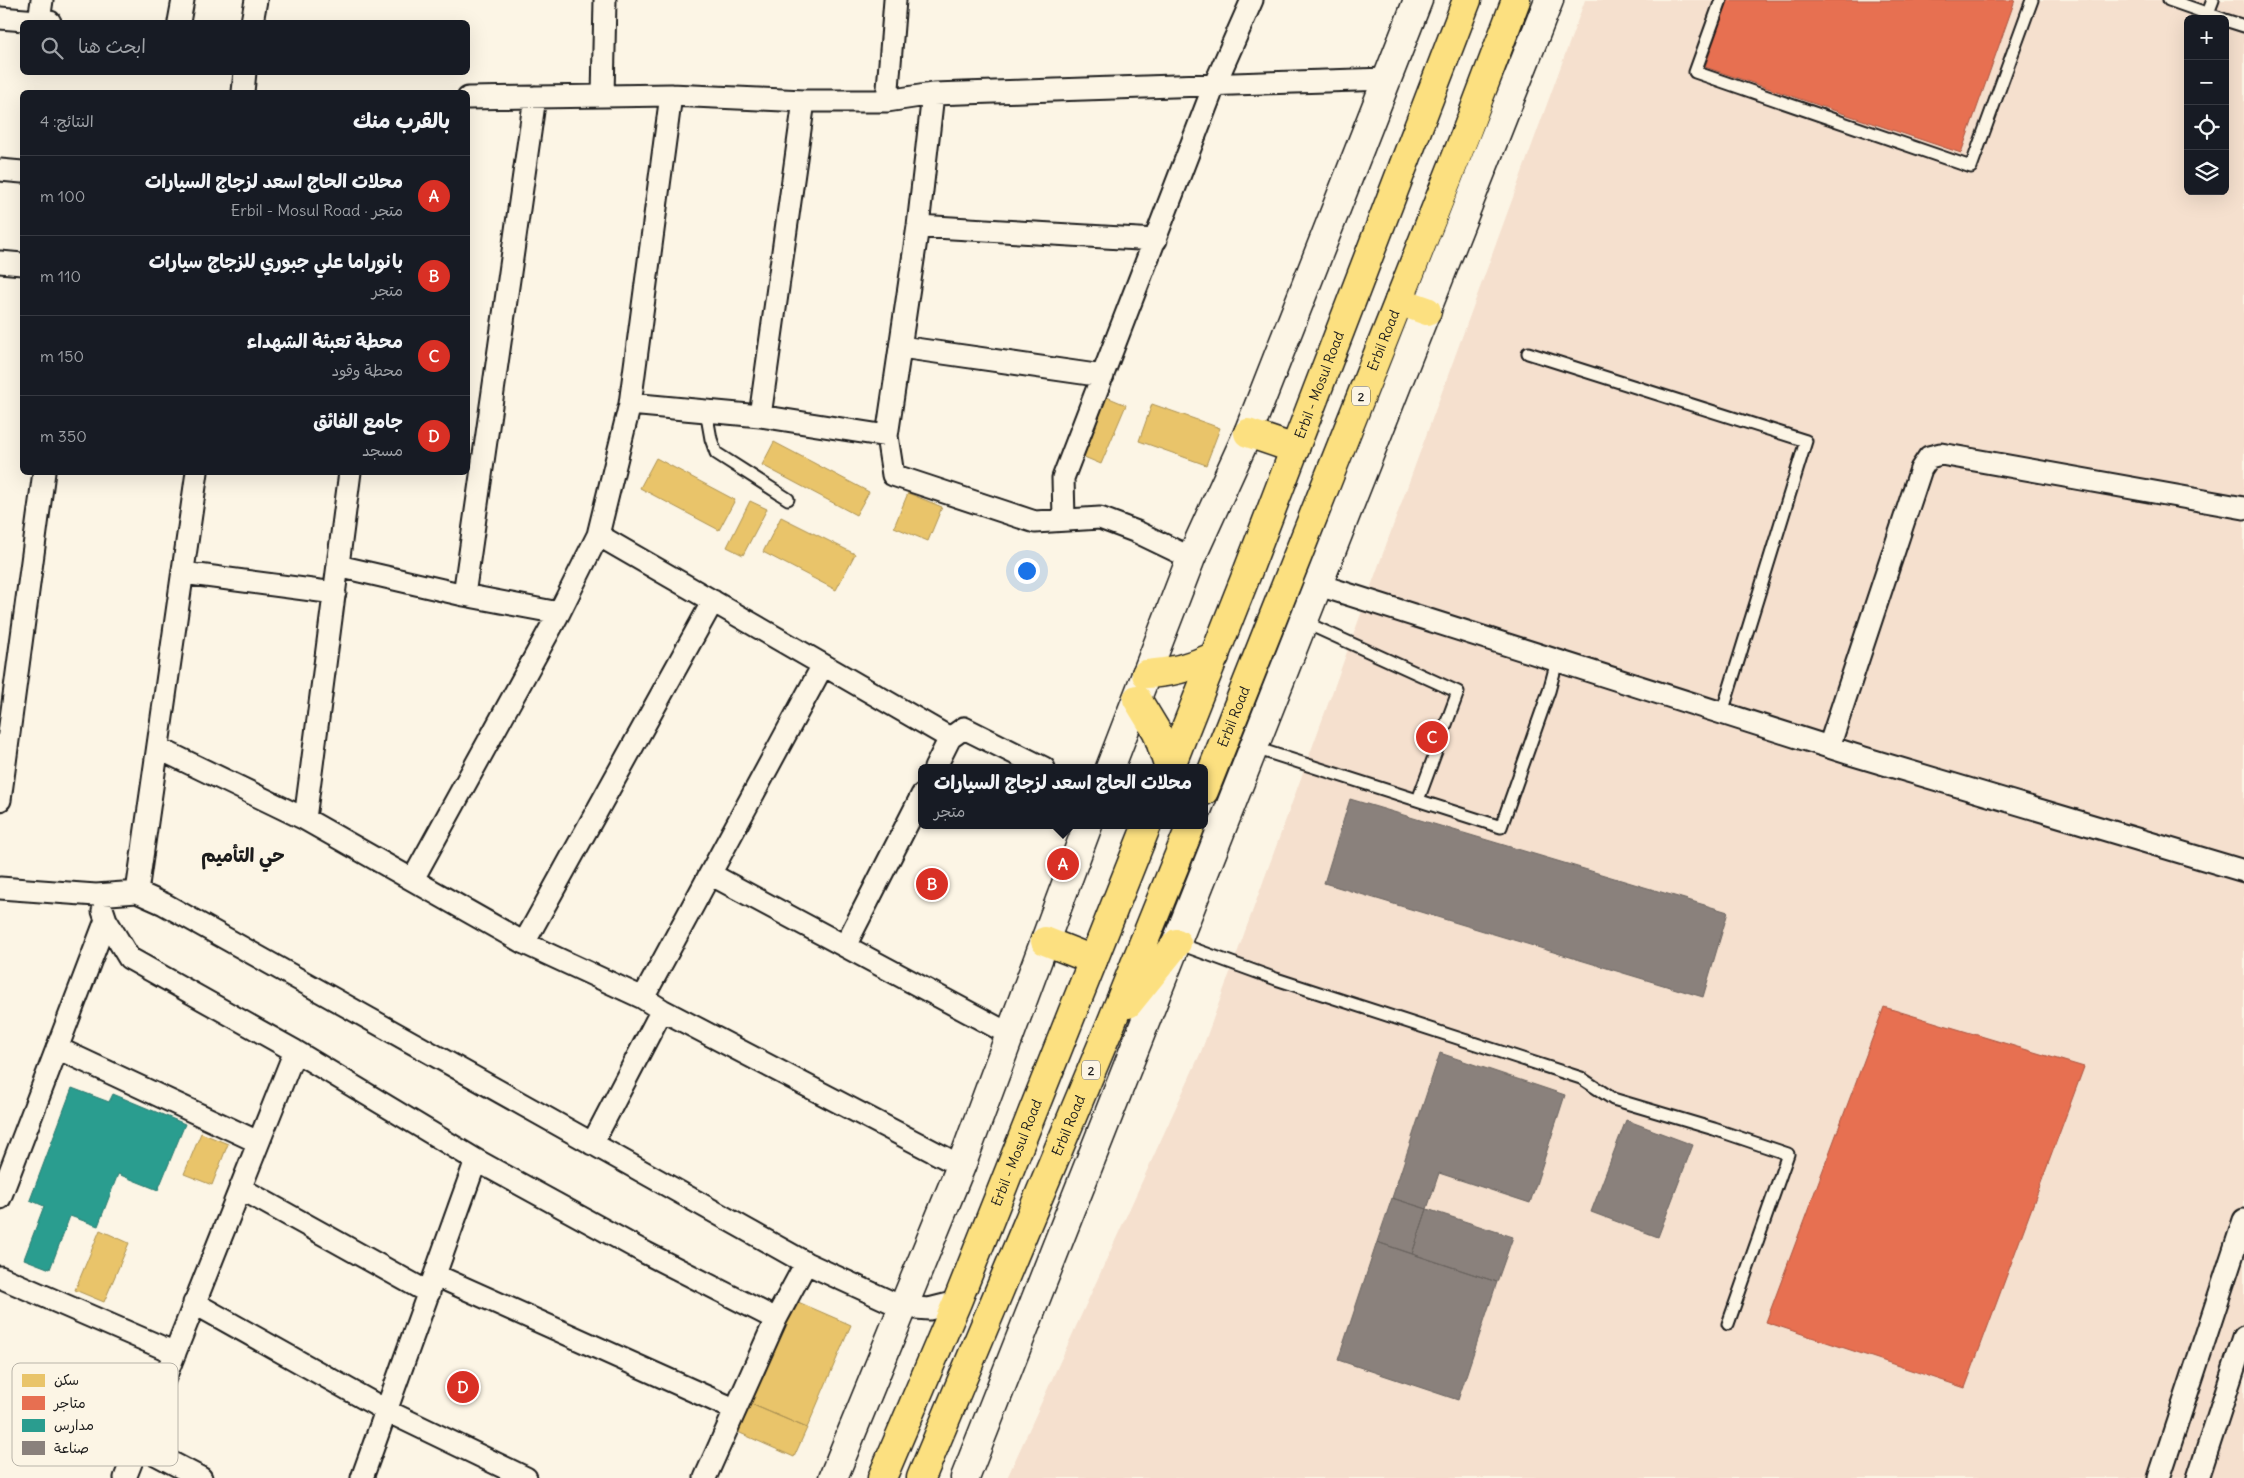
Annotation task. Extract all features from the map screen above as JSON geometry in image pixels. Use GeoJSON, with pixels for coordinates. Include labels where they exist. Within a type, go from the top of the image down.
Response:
{"type":"FeatureCollection","features":[{"type":"Feature","properties":{"kind":"highway","name":"Erbil - Mosul Road"},"geometry":{"type":"LineString","coordinates":[[1172,764],[1295,450],[1467,0]]}},
{"type":"Feature","properties":{"kind":"highway","name":"Erbil Road"},"geometry":{"type":"LineString","coordinates":[[1208,781],[1399,301],[1516,0]]}},
{"type":"Feature","properties":{"kind":"highway"},"geometry":{"type":"LineString","coordinates":[[1399,301],[1427,311]]}},
{"type":"Feature","properties":{"kind":"highway"},"geometry":{"type":"LineString","coordinates":[[1248,434],[1295,450]]}},
{"type":"Feature","properties":{"kind":"highway"},"geometry":{"type":"LineString","coordinates":[[1169,764],[1141,686],[1168,673],[1215,656]]}},
{"type":"Feature","properties":{"kind":"highway","name":"Erbil - Mosul Road"},"geometry":{"type":"LineString","coordinates":[[882,1478],[957,1302],[1145,829]]}},
{"type":"Feature","properties":{"kind":"highway","name":"Erbil Road"},"geometry":{"type":"LineString","coordinates":[[989,1313],[1110,1026],[1189,829]]}},
{"type":"Feature","properties":{"kind":"highway"},"geometry":{"type":"LineString","coordinates":[[1045,941],[1093,960]]}},
{"type":"Feature","properties":{"kind":"highway"},"geometry":{"type":"LineString","coordinates":[[1110,1026],[1177,943]]}},
{"type":"Feature","properties":{"kind":"highway"},"geometry":{"type":"LineString","coordinates":[[957,1302],[989,1313]]}},
{"type":"Feature","properties":{"kind":"highway","name":"2"},"geometry":{"type":"LineString","coordinates":[[921,1478],[989,1313]]}},
{"type":"Feature","properties":{"kind":"main road"},"geometry":{"type":"LineString","coordinates":[[1112,764],[1191,558],[1248,434],[1418,0]]}},
{"type":"Feature","properties":{"kind":"main road"},"geometry":{"type":"LineString","coordinates":[[966,1478],[1548,0]]}},
{"type":"Feature","properties":{"kind":"main road"},"geometry":{"type":"LineString","coordinates":[[833,1478],[961,1166],[1087,829]]}},
{"type":"Feature","properties":{"kind":"street"},"geometry":{"type":"LineString","coordinates":[[42,0],[44,20]]}},
{"type":"Feature","properties":{"kind":"street"},"geometry":{"type":"LineString","coordinates":[[179,20],[183,0]]}},
{"type":"Feature","properties":{"kind":"street"},"geometry":{"type":"LineString","coordinates":[[252,20],[256,0]]}},
{"type":"Feature","properties":{"kind":"street"},"geometry":{"type":"LineString","coordinates":[[604,96],[605,0]]}},
{"type":"Feature","properties":{"kind":"street"},"geometry":{"type":"LineString","coordinates":[[888,101],[895,0]]}},
{"type":"Feature","properties":{"kind":"street"},"geometry":{"type":"LineString","coordinates":[[1064,519],[1063,478],[1214,86],[1252,0]]}},
{"type":"Feature","properties":{"kind":"street"},"geometry":{"type":"LineString","coordinates":[[0,18],[22,20]]}},
{"type":"Feature","properties":{"kind":"street"},"geometry":{"type":"LineString","coordinates":[[243,90],[245,75]]}},
{"type":"Feature","properties":{"kind":"street"},"geometry":{"type":"LineString","coordinates":[[470,98],[670,95],[804,102],[888,101],[933,94],[1387,79]]}},
{"type":"Feature","properties":{"kind":"street"},"geometry":{"type":"LineString","coordinates":[[933,94],[918,226],[886,436],[893,475],[1035,522],[1100,518],[1136,532],[1191,558]]}},
{"type":"Feature","properties":{"kind":"street"},"geometry":{"type":"LineString","coordinates":[[413,879],[559,613],[598,534],[630,404],[670,95]]}},
{"type":"Feature","properties":{"kind":"street"},"geometry":{"type":"LineString","coordinates":[[464,595],[535,96]]}},
{"type":"Feature","properties":{"kind":"street"},"geometry":{"type":"LineString","coordinates":[[760,416],[804,102]]}},
{"type":"Feature","properties":{"kind":"street"},"geometry":{"type":"LineString","coordinates":[[0,170],[20,172]]}},
{"type":"Feature","properties":{"kind":"street"},"geometry":{"type":"LineString","coordinates":[[918,226],[1156,240]]}},
{"type":"Feature","properties":{"kind":"street"},"geometry":{"type":"LineString","coordinates":[[0,262],[20,264]]}},
{"type":"Feature","properties":{"kind":"street"},"geometry":{"type":"LineString","coordinates":[[901,347],[1102,376]]}},
{"type":"Feature","properties":{"kind":"street"},"geometry":{"type":"LineString","coordinates":[[630,404],[760,416],[886,436]]}},
{"type":"Feature","properties":{"kind":"street"},"geometry":{"type":"LineString","coordinates":[[1829,747],[1920,469],[1929,457],[1942,454],[2244,508]]}},
{"type":"Feature","properties":{"kind":"street"},"geometry":{"type":"LineString","coordinates":[[0,800],[44,475]]}},
{"type":"Feature","properties":{"kind":"street"},"geometry":{"type":"LineString","coordinates":[[137,892],[197,475]]}},
{"type":"Feature","properties":{"kind":"street"},"geometry":{"type":"LineString","coordinates":[[305,819],[350,475]]}},
{"type":"Feature","properties":{"kind":"street"},"geometry":{"type":"LineString","coordinates":[[598,534],[950,738]]}},
{"type":"Feature","properties":{"kind":"street"},"geometry":{"type":"LineString","coordinates":[[338,566],[464,595],[559,613]]}},
{"type":"Feature","properties":{"kind":"street"},"geometry":{"type":"LineString","coordinates":[[183,573],[335,593]]}},
{"type":"Feature","properties":{"kind":"street"},"geometry":{"type":"LineString","coordinates":[[1319,585],[1829,747],[2244,871]]}},
{"type":"Feature","properties":{"kind":"street"},"geometry":{"type":"LineString","coordinates":[[524,943],[713,601]]}},
{"type":"Feature","properties":{"kind":"street"},"geometry":{"type":"LineString","coordinates":[[643,998],[823,665]]}},
{"type":"Feature","properties":{"kind":"street"},"geometry":{"type":"LineString","coordinates":[[937,764],[950,738],[964,728],[1036,764]]}},
{"type":"Feature","properties":{"kind":"street"},"geometry":{"type":"LineString","coordinates":[[158,748],[305,819],[524,943],[643,998],[662,1010],[961,1166]]}},
{"type":"Feature","properties":{"kind":"street"},"geometry":{"type":"LineString","coordinates":[[845,946],[918,803]]}},
{"type":"Feature","properties":{"kind":"street"},"geometry":{"type":"LineString","coordinates":[[710,874],[1010,1035]]}},
{"type":"Feature","properties":{"kind":"street"},"geometry":{"type":"LineString","coordinates":[[0,888],[96,895],[137,892],[164,904],[806,1263],[902,1307],[929,1309],[957,1302]]}},
{"type":"Feature","properties":{"kind":"street"},"geometry":{"type":"LineString","coordinates":[[96,895],[106,920],[129,958],[294,1051],[476,1160],[646,1253],[776,1319]]}},
{"type":"Feature","properties":{"kind":"street"},"geometry":{"type":"LineString","coordinates":[[0,1198],[5,1166],[57,1048],[106,920]]}},
{"type":"Feature","properties":{"kind":"street"},"geometry":{"type":"LineString","coordinates":[[592,1144],[662,1010]]}},
{"type":"Feature","properties":{"kind":"street"},"geometry":{"type":"LineString","coordinates":[[57,1048],[258,1142]]}},
{"type":"Feature","properties":{"kind":"street"},"geometry":{"type":"LineString","coordinates":[[171,1363],[294,1051]]}},
{"type":"Feature","properties":{"kind":"street"},"geometry":{"type":"LineString","coordinates":[[362,1478],[476,1160]]}},
{"type":"Feature","properties":{"kind":"street"},"geometry":{"type":"LineString","coordinates":[[240,1188],[432,1284],[734,1409]]}},
{"type":"Feature","properties":{"kind":"street"},"geometry":{"type":"LineString","coordinates":[[2160,1478],[2244,1220]]}},
{"type":"Feature","properties":{"kind":"street"},"geometry":{"type":"LineString","coordinates":[[705,1478],[734,1409],[776,1319],[806,1263]]}},
{"type":"Feature","properties":{"kind":"street"},"geometry":{"type":"LineString","coordinates":[[0,1277],[175,1353]]}},
{"type":"Feature","properties":{"kind":"street"},"geometry":{"type":"LineString","coordinates":[[194,1303],[387,1411],[526,1478]]}},
{"type":"Feature","properties":{"kind":"street"},"geometry":{"type":"LineString","coordinates":[[2198,1478],[2244,1337]]}},
{"type":"Feature","properties":{"kind":"street"},"geometry":{"type":"LineString","coordinates":[[125,1478],[130,1466]]}},
{"type":"Feature","properties":{"kind":"street"},"geometry":{"type":"LineString","coordinates":[[178,1466],[201,1478]]}},
{"type":"Feature","properties":{"kind":"lane"},"geometry":{"type":"LineString","coordinates":[[1721,0],[1695,72],[1971,167],[2032,0]]}},
{"type":"Feature","properties":{"kind":"lane"},"geometry":{"type":"LineString","coordinates":[[2169,0],[2213,15]]}},
{"type":"Feature","properties":{"kind":"lane"},"geometry":{"type":"LineString","coordinates":[[2208,13],[2212,0]]}},
{"type":"Feature","properties":{"kind":"lane"},"geometry":{"type":"LineString","coordinates":[[2229,21],[2244,26]]}},
{"type":"Feature","properties":{"kind":"lane"},"geometry":{"type":"LineString","coordinates":[[1528,353],[1806,441],[1722,713]]}},
{"type":"Feature","properties":{"kind":"lane"},"geometry":{"type":"LineString","coordinates":[[706,411],[711,439],[716,453],[788,499]]}},
{"type":"Feature","properties":{"kind":"lane"},"geometry":{"type":"LineString","coordinates":[[1304,622],[1458,692],[1418,800]]}},
{"type":"Feature","properties":{"kind":"lane"},"geometry":{"type":"LineString","coordinates":[[1254,748],[1502,827],[1549,692],[1557,661]]}},
{"type":"Feature","properties":{"kind":"lane"},"geometry":{"type":"LineString","coordinates":[[1177,943],[1285,982],[1581,1078],[1613,1099],[1714,1129],[1788,1154],[1728,1324]]}},
{"type":"Feature","properties":{"kind":"shaded area"},"geometry":{"type":"Polygon","coordinates":[[[1585,0],[2244,0],[2244,1478],[1007,1478],[1201,1052],[1585,0]]]}},
{"type":"Feature","properties":{"kind":"building: سكن"},"geometry":{"type":"Polygon","coordinates":[[[1102,395],[1126,405],[1101,464],[1077,454],[1102,395]]]}},
{"type":"Feature","properties":{"kind":"building: سكن"},"geometry":{"type":"Polygon","coordinates":[[[1152,404],[1220,428],[1206,465],[1139,441],[1152,404]]]}},
{"type":"Feature","properties":{"kind":"building: سكن"},"geometry":{"type":"Polygon","coordinates":[[[774,442],[869,492],[856,515],[762,465],[774,442]]]}},
{"type":"Feature","properties":{"kind":"building: سكن"},"geometry":{"type":"Polygon","coordinates":[[[656,458],[735,500],[719,530],[640,488],[656,458]]]}},
{"type":"Feature","properties":{"kind":"building: سكن"},"geometry":{"type":"Polygon","coordinates":[[[908,493],[942,507],[928,541],[894,527],[908,493]]]}},
{"type":"Feature","properties":{"kind":"building: سكن"},"geometry":{"type":"Polygon","coordinates":[[[750,501],[767,509],[743,555],[727,547],[750,501]]]}},
{"type":"Feature","properties":{"kind":"building: سكن"},"geometry":{"type":"Polygon","coordinates":[[[781,517],[855,554],[836,590],[763,552],[781,517]]]}},
{"type":"Feature","properties":{"kind":"building: سكن"},"geometry":{"type":"Polygon","coordinates":[[[201,1133],[228,1144],[212,1185],[184,1174],[201,1133]]]}},
{"type":"Feature","properties":{"kind":"building: سكن"},"geometry":{"type":"Polygon","coordinates":[[[100,1230],[129,1243],[104,1302],[75,1290],[100,1230]]]}},
{"type":"Feature","properties":{"kind":"building: سكن"},"geometry":{"type":"Polygon","coordinates":[[[789,1298],[851,1325],[807,1428],[744,1401],[789,1298]]]}},
{"type":"Feature","properties":{"kind":"building: سكن"},"geometry":{"type":"Polygon","coordinates":[[[744,1401],[807,1428],[794,1457],[731,1429],[744,1401]]]}},
{"type":"Feature","properties":{"kind":"building: متاجر"},"geometry":{"type":"Polygon","coordinates":[[[1728,0],[2015,0],[1961,153],[1705,67],[1728,0]]]}},
{"type":"Feature","properties":{"kind":"building: متاجر"},"geometry":{"type":"Polygon","coordinates":[[[1884,1007],[2084,1067],[1965,1388],[1766,1322],[1884,1007]]]}},
{"type":"Feature","properties":{"kind":"building: مدارس"},"geometry":{"type":"Polygon","coordinates":[[[72,1088],[109,1102],[113,1094],[185,1124],[158,1190],[118,1174],[98,1226],[70,1216],[50,1269],[24,1259],[44,1206],[30,1200],[72,1088]]]}},
{"type":"Feature","properties":{"kind":"building: صناعة"},"geometry":{"type":"Polygon","coordinates":[[[1350,799],[1728,912],[1703,997],[1324,883],[1350,799]]]}},
{"type":"Feature","properties":{"kind":"building: صناعة"},"geometry":{"type":"Polygon","coordinates":[[[1440,1053],[1565,1095],[1530,1203],[1439,1173],[1427,1209],[1392,1198],[1440,1053]]]}},
{"type":"Feature","properties":{"kind":"building: صناعة"},"geometry":{"type":"Polygon","coordinates":[[[1626,1120],[1693,1145],[1658,1237],[1591,1212],[1626,1120]]]}},
{"type":"Feature","properties":{"kind":"building: صناعة"},"geometry":{"type":"Polygon","coordinates":[[[1392,1198],[1427,1209],[1412,1254],[1377,1242],[1392,1198]]]}},
{"type":"Feature","properties":{"kind":"building: صناعة"},"geometry":{"type":"Polygon","coordinates":[[[1427,1209],[1513,1237],[1497,1282],[1412,1254],[1427,1209]]]}},
{"type":"Feature","properties":{"kind":"building: صناعة"},"geometry":{"type":"Polygon","coordinates":[[[1377,1242],[1497,1282],[1458,1400],[1338,1360],[1377,1242]]]}},
{"type":"Feature","properties":{"kind":"place","name":"محطة تعبئة الشهداء"},"geometry":{"type":"Point","coordinates":[1432,737]}},
{"type":"Feature","properties":{"kind":"place","name":"محلات الحاج اسعد لزجاج السيارات"},"geometry":{"type":"Point","coordinates":[1063,864]}},
{"type":"Feature","properties":{"kind":"place","name":"بانوراما علي جبوري للزجاج سيارات"},"geometry":{"type":"Point","coordinates":[932,884]}},
{"type":"Feature","properties":{"kind":"place","name":"جامع الفائق"},"geometry":{"type":"Point","coordinates":[463,1387]}},
{"type":"Feature","properties":{"kind":"district","name":"حي التأميم"},"geometry":{"type":"Point","coordinates":[243,855]}}]}
